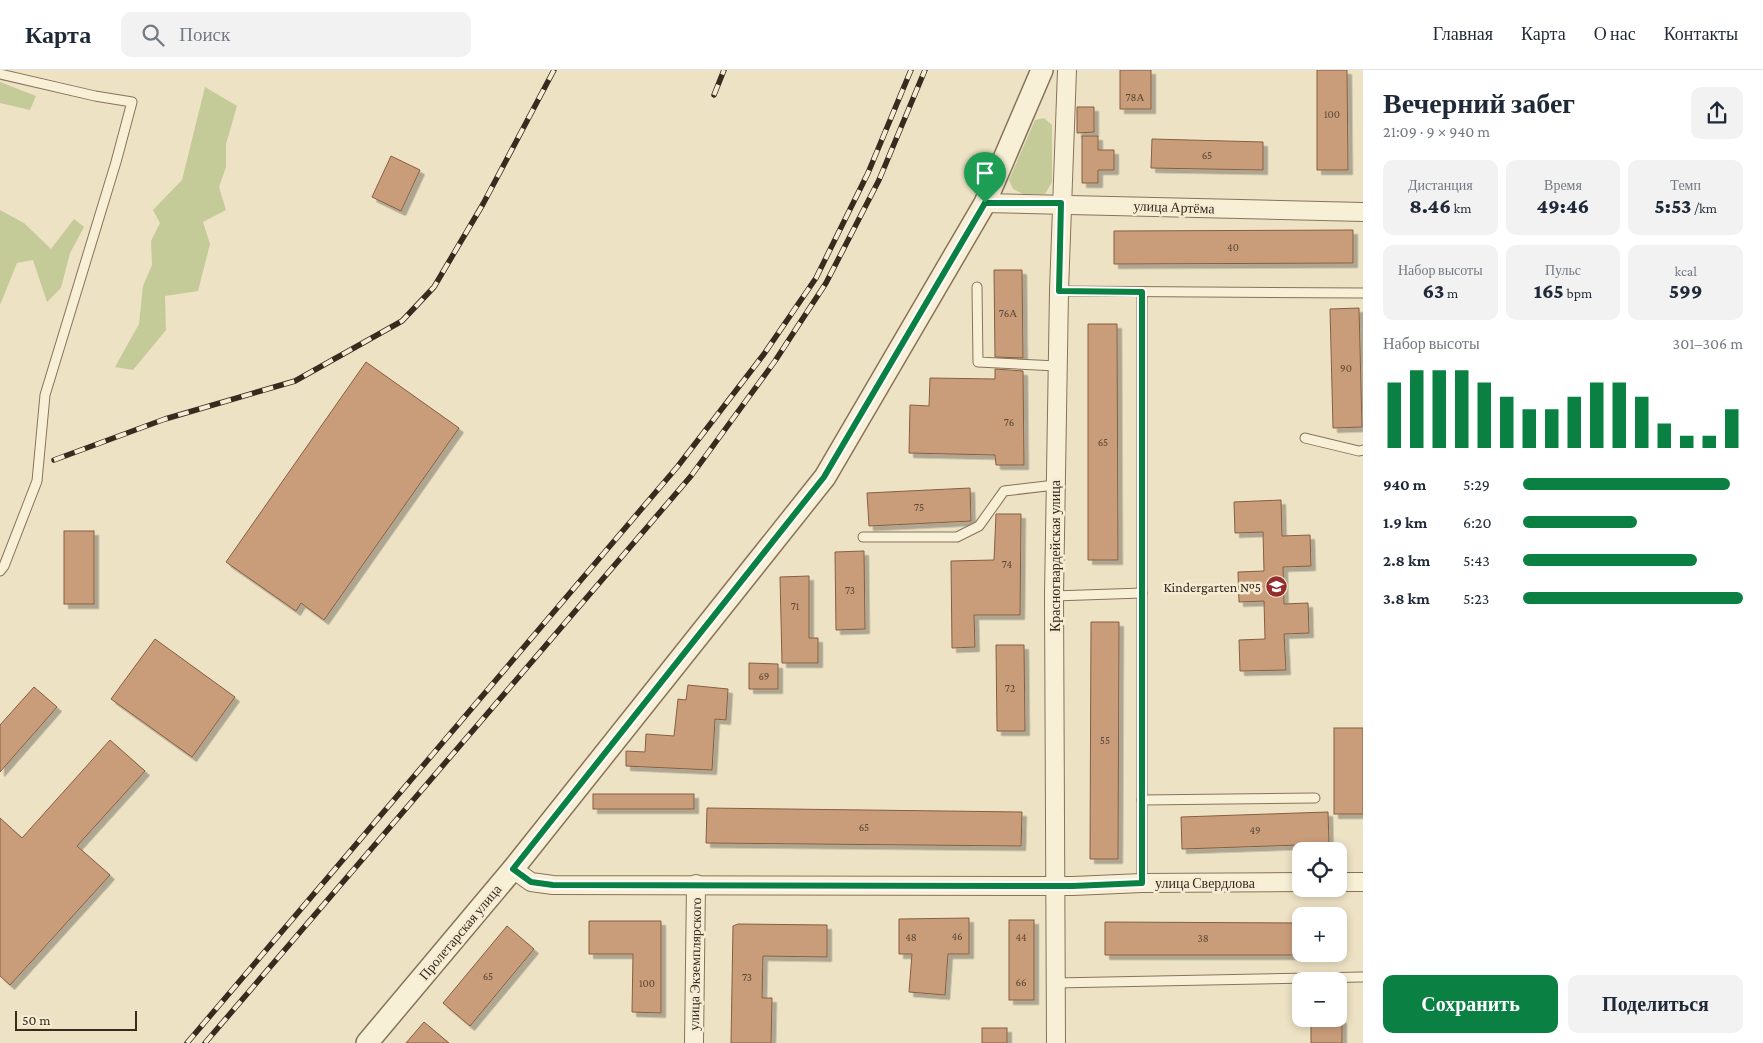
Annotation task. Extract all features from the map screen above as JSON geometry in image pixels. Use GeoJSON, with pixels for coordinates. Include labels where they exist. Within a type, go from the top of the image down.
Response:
{"type":"FeatureCollection","features":[{"type":"Feature","properties":{"kind":"street","name":"Пролетарская улица"},"geometry":{"type":"LineString","coordinates":[[367,1043],[513,869],[824,477],[985,203],[1042,70]]}},
{"type":"Feature","properties":{"kind":"street","name":"Красногвардейская улица"},"geometry":{"type":"LineString","coordinates":[[1056,1043],[1055,485],[1061,203],[1067,70]]}},
{"type":"Feature","properties":{"kind":"street","name":"улица Артёма"},"geometry":{"type":"LineString","coordinates":[[985,203],[1061,203],[1363,212]]}},
{"type":"Feature","properties":{"kind":"street","name":"улица Свердлова"},"geometry":{"type":"LineString","coordinates":[[513,869],[531,882],[553,885],[1056,886],[1142,883],[1292,882]]}},
{"type":"Feature","properties":{"kind":"street"},"geometry":{"type":"LineString","coordinates":[[1347,882],[1363,882]]}},
{"type":"Feature","properties":{"kind":"street","name":"улица Экземплярского"},"geometry":{"type":"LineString","coordinates":[[694,1043],[696,884]]}},
{"type":"Feature","properties":{"kind":"lane"},"geometry":{"type":"LineString","coordinates":[[0,74],[95,96],[132,102],[116,162],[44,395],[37,481],[4,566],[0,571]]}},
{"type":"Feature","properties":{"kind":"lane"},"geometry":{"type":"LineString","coordinates":[[977,287],[978,362],[1057,366]]}},
{"type":"Feature","properties":{"kind":"lane"},"geometry":{"type":"LineString","coordinates":[[1059,291],[1363,293]]}},
{"type":"Feature","properties":{"kind":"lane"},"geometry":{"type":"LineString","coordinates":[[1142,292],[1142,883]]}},
{"type":"Feature","properties":{"kind":"lane"},"geometry":{"type":"LineString","coordinates":[[1305,438],[1359,452],[1363,450]]}},
{"type":"Feature","properties":{"kind":"lane"},"geometry":{"type":"LineString","coordinates":[[863,537],[957,537],[979,526],[1004,491],[1055,485]]}},
{"type":"Feature","properties":{"kind":"lane"},"geometry":{"type":"LineString","coordinates":[[1054,596],[1142,593]]}},
{"type":"Feature","properties":{"kind":"lane"},"geometry":{"type":"LineString","coordinates":[[1142,800],[1315,798]]}},
{"type":"Feature","properties":{"kind":"lane"},"geometry":{"type":"LineString","coordinates":[[1055,984],[1363,976]]}},
{"type":"Feature","properties":{"kind":"green space"},"geometry":{"type":"Polygon","coordinates":[[[0,82],[36,96],[30,110],[0,103],[0,82]]]}},
{"type":"Feature","properties":{"kind":"green space"},"geometry":{"type":"Polygon","coordinates":[[[205,87],[237,106],[226,144],[226,167],[219,187],[226,210],[203,222],[210,244],[198,291],[165,296],[166,330],[133,370],[115,367],[139,324],[143,286],[152,265],[151,241],[160,223],[153,210],[182,180],[205,87]]]}},
{"type":"Feature","properties":{"kind":"green space"},"geometry":{"type":"Polygon","coordinates":[[[1044,118],[1052,125],[1052,182],[1045,194],[1023,194],[1013,189],[1009,180],[1035,120],[1044,118]]]}},
{"type":"Feature","properties":{"kind":"green space"},"geometry":{"type":"Polygon","coordinates":[[[0,210],[24,223],[51,249],[74,219],[84,227],[70,253],[61,288],[47,302],[33,260],[17,263],[0,305],[0,210]]]}},
{"type":"Feature","properties":{"kind":"building"},"geometry":{"type":"Polygon","coordinates":[[[1120,70],[1151,70],[1151,109],[1120,109],[1120,70]]]}},
{"type":"Feature","properties":{"kind":"building"},"geometry":{"type":"Polygon","coordinates":[[[1317,70],[1347,70],[1348,170],[1317,170],[1317,70]]]}},
{"type":"Feature","properties":{"kind":"building"},"geometry":{"type":"Polygon","coordinates":[[[1077,107],[1094,107],[1094,132],[1077,133],[1077,107]]]}},
{"type":"Feature","properties":{"kind":"building"},"geometry":{"type":"Polygon","coordinates":[[[1082,136],[1098,136],[1098,150],[1114,150],[1114,170],[1098,170],[1098,183],[1082,183],[1082,136]]]}},
{"type":"Feature","properties":{"kind":"building"},"geometry":{"type":"Polygon","coordinates":[[[1152,139],[1263,142],[1263,170],[1151,168],[1152,139]]]}},
{"type":"Feature","properties":{"kind":"building"},"geometry":{"type":"Polygon","coordinates":[[[391,156],[420,170],[401,211],[372,197],[391,156]]]}},
{"type":"Feature","properties":{"kind":"building"},"geometry":{"type":"Polygon","coordinates":[[[1353,230],[1353,263],[1114,264],[1114,231],[1353,230]]]}},
{"type":"Feature","properties":{"kind":"building"},"geometry":{"type":"Polygon","coordinates":[[[994,270],[1022,270],[1023,358],[995,357],[994,270]]]}},
{"type":"Feature","properties":{"kind":"building"},"geometry":{"type":"Polygon","coordinates":[[[1359,308],[1362,427],[1333,428],[1330,309],[1359,308]]]}},
{"type":"Feature","properties":{"kind":"building"},"geometry":{"type":"Polygon","coordinates":[[[1088,324],[1117,324],[1118,560],[1088,560],[1088,324]]]}},
{"type":"Feature","properties":{"kind":"building"},"geometry":{"type":"Polygon","coordinates":[[[366,362],[459,428],[324,620],[301,603],[296,611],[226,562],[366,362]]]}},
{"type":"Feature","properties":{"kind":"building"},"geometry":{"type":"Polygon","coordinates":[[[995,369],[1023,371],[1024,465],[996,465],[995,455],[909,453],[910,405],[929,406],[930,378],[995,379],[995,369]]]}},
{"type":"Feature","properties":{"kind":"building"},"geometry":{"type":"Polygon","coordinates":[[[970,488],[971,521],[869,526],[867,493],[970,488]]]}},
{"type":"Feature","properties":{"kind":"building"},"geometry":{"type":"Polygon","coordinates":[[[1281,500],[1282,536],[1310,535],[1311,566],[1283,567],[1284,604],[1308,603],[1309,633],[1284,634],[1286,670],[1240,671],[1239,640],[1265,639],[1264,601],[1239,602],[1238,572],[1264,571],[1263,532],[1235,533],[1234,502],[1281,500]]]}},
{"type":"Feature","properties":{"kind":"building"},"geometry":{"type":"Polygon","coordinates":[[[996,514],[1021,514],[1020,615],[974,615],[975,647],[952,648],[951,561],[994,560],[996,514]]]}},
{"type":"Feature","properties":{"kind":"building"},"geometry":{"type":"Polygon","coordinates":[[[64,531],[94,531],[94,604],[64,604],[64,531]]]}},
{"type":"Feature","properties":{"kind":"building"},"geometry":{"type":"Polygon","coordinates":[[[864,551],[865,629],[836,630],[835,552],[864,551]]]}},
{"type":"Feature","properties":{"kind":"building"},"geometry":{"type":"Polygon","coordinates":[[[809,576],[809,638],[818,638],[818,663],[782,663],[780,577],[809,576]]]}},
{"type":"Feature","properties":{"kind":"building"},"geometry":{"type":"Polygon","coordinates":[[[1091,622],[1119,622],[1118,859],[1090,859],[1091,622]]]}},
{"type":"Feature","properties":{"kind":"building"},"geometry":{"type":"Polygon","coordinates":[[[155,639],[235,697],[192,757],[111,699],[155,639]]]}},
{"type":"Feature","properties":{"kind":"building"},"geometry":{"type":"Polygon","coordinates":[[[996,645],[1024,645],[1025,731],[997,731],[996,645]]]}},
{"type":"Feature","properties":{"kind":"building"},"geometry":{"type":"Polygon","coordinates":[[[749,663],[778,664],[778,689],[749,689],[749,663]]]}},
{"type":"Feature","properties":{"kind":"building"},"geometry":{"type":"Polygon","coordinates":[[[688,685],[728,689],[726,720],[715,719],[712,770],[626,766],[626,751],[645,752],[646,734],[674,736],[678,699],[686,700],[688,685]]]}},
{"type":"Feature","properties":{"kind":"building"},"geometry":{"type":"Polygon","coordinates":[[[34,687],[57,707],[0,772],[0,725],[34,687]]]}},
{"type":"Feature","properties":{"kind":"building"},"geometry":{"type":"Polygon","coordinates":[[[1334,728],[1363,728],[1363,814],[1334,814],[1334,728]]]}},
{"type":"Feature","properties":{"kind":"building"},"geometry":{"type":"Polygon","coordinates":[[[110,740],[145,771],[77,846],[110,875],[10,985],[0,976],[0,818],[22,838],[110,740]]]}},
{"type":"Feature","properties":{"kind":"building"},"geometry":{"type":"Polygon","coordinates":[[[593,794],[694,794],[694,809],[593,809],[593,794]]]}},
{"type":"Feature","properties":{"kind":"building"},"geometry":{"type":"Polygon","coordinates":[[[707,808],[1022,812],[1021,846],[706,843],[707,808]]]}},
{"type":"Feature","properties":{"kind":"building"},"geometry":{"type":"Polygon","coordinates":[[[1328,812],[1329,842],[1292,842],[1292,845],[1182,849],[1181,817],[1328,812]]]}},
{"type":"Feature","properties":{"kind":"building"},"geometry":{"type":"Polygon","coordinates":[[[969,918],[969,954],[948,954],[945,995],[909,992],[912,954],[899,954],[899,919],[969,918]]]}},
{"type":"Feature","properties":{"kind":"building"},"geometry":{"type":"Polygon","coordinates":[[[1009,920],[1034,920],[1034,1000],[1009,1000],[1009,920]]]}},
{"type":"Feature","properties":{"kind":"building"},"geometry":{"type":"Polygon","coordinates":[[[589,921],[661,921],[661,1013],[632,1012],[633,954],[589,954],[589,921]]]}},
{"type":"Feature","properties":{"kind":"building"},"geometry":{"type":"Polygon","coordinates":[[[1105,922],[1292,923],[1292,955],[1105,955],[1105,922]]]}},
{"type":"Feature","properties":{"kind":"building"},"geometry":{"type":"Polygon","coordinates":[[[738,924],[827,925],[827,957],[763,956],[762,998],[772,998],[771,1043],[731,1043],[733,926],[738,924]]]}},
{"type":"Feature","properties":{"kind":"building"},"geometry":{"type":"Polygon","coordinates":[[[507,926],[534,949],[470,1026],[443,1003],[507,926]]]}},
{"type":"Feature","properties":{"kind":"building"},"geometry":{"type":"Polygon","coordinates":[[[424,1022],[449,1043],[406,1043],[424,1022]]]}},
{"type":"Feature","properties":{"kind":"building"},"geometry":{"type":"Polygon","coordinates":[[[1311,1027],[1342,1027],[1342,1043],[1311,1043],[1311,1027]]]}},
{"type":"Feature","properties":{"kind":"building"},"geometry":{"type":"Polygon","coordinates":[[[982,1028],[1007,1028],[1007,1043],[982,1043],[982,1028]]]}},
{"type":"Feature","properties":{"kind":"railway"},"geometry":{"type":"LineString","coordinates":[[54,460],[165,419],[295,381],[402,321],[434,287],[483,204],[554,70]]}},
{"type":"Feature","properties":{"kind":"railway"},"geometry":{"type":"LineString","coordinates":[[714,95],[724,70]]}},
{"type":"Feature","properties":{"kind":"railway"},"geometry":{"type":"LineString","coordinates":[[187,1043],[678,466],[764,354],[816,278],[868,173],[911,70]]}},
{"type":"Feature","properties":{"kind":"railway"},"geometry":{"type":"LineString","coordinates":[[205,1043],[691,476],[775,361],[826,283],[879,180],[925,70]]}},
{"type":"Feature","properties":{"kind":"place","name":"Kindergarten №5"},"geometry":{"type":"Point","coordinates":[1277,587]}},
{"type":"Feature","properties":{"kind":"route"},"geometry":{"type":"LineString","coordinates":[[985,203],[1061,203],[1059,291],[1142,292],[1142,883],[1073,886],[553,885],[531,882],[513,869],[824,477],[985,203]]}}]}
